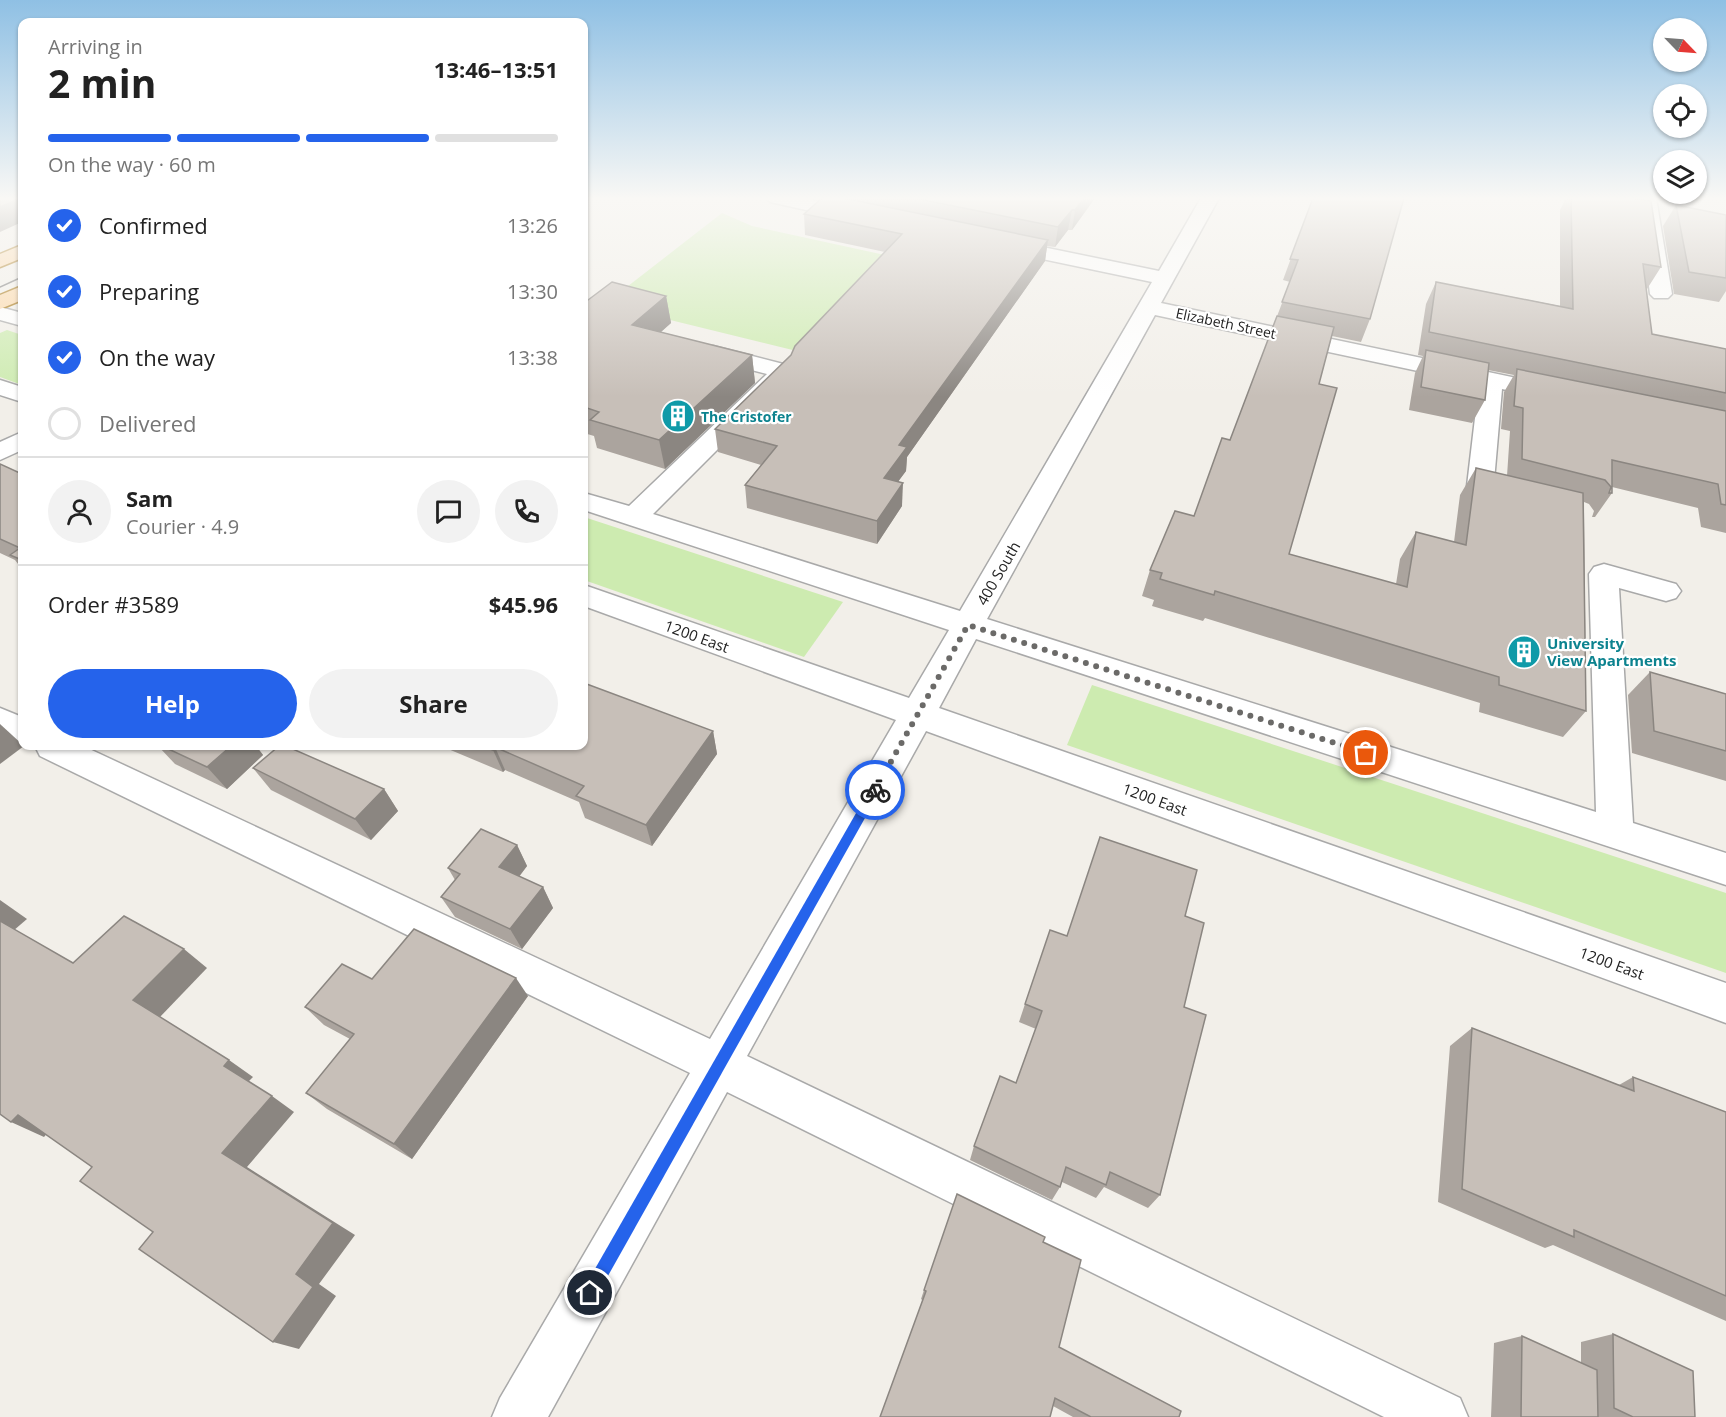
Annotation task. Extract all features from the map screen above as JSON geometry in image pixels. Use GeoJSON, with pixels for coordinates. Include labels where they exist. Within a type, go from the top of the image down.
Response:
{"type":"FeatureCollection","features":[{"type":"Feature","properties":{"kind":"main road"},"geometry":{"type":"LineString","coordinates":[[0,303],[18,294]]}},
{"type":"Feature","properties":{"kind":"street","name":"Elizabeth Street"},"geometry":{"type":"LineString","coordinates":[[1062,264],[1157,292],[1491,379],[1569,396]]}},
{"type":"Feature","properties":{"kind":"street","name":"400 South"},"geometry":{"type":"LineString","coordinates":[[519,1417],[1173,264]]}},
{"type":"Feature","properties":{"kind":"street"},"geometry":{"type":"LineString","coordinates":[[1657,264],[1661,294]]}},
{"type":"Feature","properties":{"kind":"street"},"geometry":{"type":"LineString","coordinates":[[0,313],[18,319]]}},
{"type":"Feature","properties":{"kind":"street"},"geometry":{"type":"LineString","coordinates":[[634,517],[783,371],[713,352]]}},
{"type":"Feature","properties":{"kind":"street"},"geometry":{"type":"LineString","coordinates":[[1491,379],[1480,486],[1534,500]]}},
{"type":"Feature","properties":{"kind":"street"},"geometry":{"type":"LineString","coordinates":[[0,387],[18,394]]}},
{"type":"Feature","properties":{"kind":"street"},"geometry":{"type":"LineString","coordinates":[[0,452],[18,442]]}},
{"type":"Feature","properties":{"kind":"street"},"geometry":{"type":"LineString","coordinates":[[588,502],[1726,869]]}},
{"type":"Feature","properties":{"kind":"street"},"geometry":{"type":"LineString","coordinates":[[1615,833],[1604,574],[1666,591]]}},
{"type":"Feature","properties":{"kind":"street","name":"1200 East"},"geometry":{"type":"LineString","coordinates":[[588,596],[1726,1003]]}},
{"type":"Feature","properties":{"kind":"street"},"geometry":{"type":"LineString","coordinates":[[0,721],[18,729]]}},
{"type":"Feature","properties":{"kind":"street"},"geometry":{"type":"LineString","coordinates":[[60,750],[718,1067],[861,1133],[1441,1417]]}},
{"type":"Feature","properties":{"kind":"green space"},"geometry":{"type":"Polygon","coordinates":[[[656,264],[887,264],[805,353],[605,304],[656,264]]]}},
{"type":"Feature","properties":{"kind":"green space"},"geometry":{"type":"Polygon","coordinates":[[[7,330],[18,334],[18,384],[0,377],[0,333],[7,330]]]}},
{"type":"Feature","properties":{"kind":"green space"},"geometry":{"type":"Polygon","coordinates":[[[588,518],[843,602],[804,657],[588,581],[588,518]]]}},
{"type":"Feature","properties":{"kind":"green space"},"geometry":{"type":"Polygon","coordinates":[[[1092,685],[1726,893],[1726,973],[1067,745],[1092,685]]]}},
{"type":"Feature","properties":{"kind":"building"},"geometry":{"type":"Polygon","coordinates":[[[873,264],[1030,264],[899,445],[907,447],[884,478],[903,483],[877,521],[745,485],[777,446],[715,429],[791,355],[795,346],[873,264]]]}},
{"type":"Feature","properties":{"kind":"building"},"geometry":{"type":"Polygon","coordinates":[[[1296,264],[1385,264],[1370,319],[1282,302],[1296,264]]]}},
{"type":"Feature","properties":{"kind":"building"},"geometry":{"type":"Polygon","coordinates":[[[1572,264],[1643,264],[1652,334],[1726,349],[1726,393],[1429,332],[1436,282],[1573,309],[1572,264]]]}},
{"type":"Feature","properties":{"kind":"building"},"geometry":{"type":"Polygon","coordinates":[[[1644,264],[1661,264],[1661,267],[1644,264]]]}},
{"type":"Feature","properties":{"kind":"building"},"geometry":{"type":"Polygon","coordinates":[[[1687,264],[1726,264],[1726,278],[1689,272],[1687,264]]]}},
{"type":"Feature","properties":{"kind":"building"},"geometry":{"type":"Polygon","coordinates":[[[612,282],[666,296],[632,325],[752,355],[659,440],[590,420],[599,412],[588,408],[588,300],[612,282]]]}},
{"type":"Feature","properties":{"kind":"building"},"geometry":{"type":"Polygon","coordinates":[[[1277,316],[1334,327],[1319,384],[1337,388],[1289,554],[1407,587],[1416,532],[1466,545],[1476,468],[1583,493],[1586,711],[1499,685],[1499,677],[1215,591],[1214,595],[1160,579],[1162,573],[1150,570],[1175,511],[1194,516],[1222,438],[1230,440],[1277,316]]]}},
{"type":"Feature","properties":{"kind":"building"},"geometry":{"type":"Polygon","coordinates":[[[1426,350],[1489,363],[1485,400],[1421,387],[1426,350]]]}},
{"type":"Feature","properties":{"kind":"building"},"geometry":{"type":"Polygon","coordinates":[[[1517,369],[1726,411],[1726,505],[1721,504],[1718,484],[1612,460],[1612,493],[1609,493],[1611,487],[1605,480],[1522,459],[1523,408],[1514,406],[1517,369]]]}},
{"type":"Feature","properties":{"kind":"building"},"geometry":{"type":"Polygon","coordinates":[[[0,464],[18,472],[18,547],[0,539],[0,464]]]}},
{"type":"Feature","properties":{"kind":"building"},"geometry":{"type":"Polygon","coordinates":[[[18,549],[18,558],[10,555],[18,549]]]}},
{"type":"Feature","properties":{"kind":"building"},"geometry":{"type":"Polygon","coordinates":[[[1650,672],[1726,694],[1726,751],[1654,731],[1650,672]]]}},
{"type":"Feature","properties":{"kind":"building"},"geometry":{"type":"Polygon","coordinates":[[[588,684],[713,731],[646,825],[576,796],[584,786],[502,750],[588,750],[588,684]]]}},
{"type":"Feature","properties":{"kind":"building"},"geometry":{"type":"Polygon","coordinates":[[[171,750],[226,750],[207,767],[171,750]]]}},
{"type":"Feature","properties":{"kind":"building"},"geometry":{"type":"Polygon","coordinates":[[[274,750],[295,750],[384,789],[355,819],[253,768],[274,750]]]}},
{"type":"Feature","properties":{"kind":"building"},"geometry":{"type":"Polygon","coordinates":[[[481,829],[517,845],[499,867],[543,887],[510,929],[441,897],[460,874],[448,868],[481,829]]]}},
{"type":"Feature","properties":{"kind":"building"},"geometry":{"type":"Polygon","coordinates":[[[1100,837],[1197,870],[1185,916],[1204,923],[1184,1007],[1206,1015],[1160,1195],[1110,1172],[1106,1185],[1066,1167],[1060,1187],[974,1146],[1000,1076],[1016,1083],[1042,1011],[1025,1004],[1050,930],[1067,936],[1100,837]]]}},
{"type":"Feature","properties":{"kind":"building"},"geometry":{"type":"Polygon","coordinates":[[[124,916],[184,949],[133,1000],[229,1060],[224,1066],[272,1096],[222,1153],[333,1223],[296,1274],[313,1287],[273,1342],[139,1249],[153,1232],[80,1181],[92,1167],[18,1115],[11,1122],[0,1114],[0,921],[73,963],[124,916]]]}},
{"type":"Feature","properties":{"kind":"building"},"geometry":{"type":"Polygon","coordinates":[[[414,929],[516,978],[394,1144],[306,1093],[354,1034],[305,1007],[342,964],[372,979],[414,929]]]}},
{"type":"Feature","properties":{"kind":"building"},"geometry":{"type":"Polygon","coordinates":[[[1472,1028],[1634,1091],[1633,1077],[1726,1112],[1726,1296],[1574,1230],[1574,1237],[1462,1189],[1472,1028]]]}},
{"type":"Feature","properties":{"kind":"building"},"geometry":{"type":"Polygon","coordinates":[[[957,1194],[1045,1237],[1043,1242],[1081,1260],[1059,1347],[1181,1411],[1179,1417],[1091,1417],[1055,1398],[1050,1417],[880,1417],[926,1291],[924,1290],[957,1194]]]}},
{"type":"Feature","properties":{"kind":"building"},"geometry":{"type":"Polygon","coordinates":[[[1613,1334],[1693,1371],[1695,1417],[1633,1417],[1614,1408],[1613,1334]]]}},
{"type":"Feature","properties":{"kind":"building"},"geometry":{"type":"Polygon","coordinates":[[[1522,1336],[1597,1370],[1598,1417],[1521,1417],[1522,1336]]]}},
{"type":"Feature","properties":{"kind":"tram line"},"geometry":{"type":"LineString","coordinates":[[0,287],[18,279]]}},
{"type":"Feature","properties":{"kind":"way so far"},"geometry":{"type":"LineString","coordinates":[[875,790],[968,625],[1366,753]]}},
{"type":"Feature","properties":{"kind":"place","name":"The Cristofer"},"geometry":{"type":"Point","coordinates":[678,416]}},
{"type":"Feature","properties":{"kind":"place","name":"University View Apartments"},"geometry":{"type":"Point","coordinates":[1524,652]}},
{"type":"Feature","properties":{"kind":"route"},"geometry":{"type":"LineString","coordinates":[[590,1293],[875,790]]}}]}
